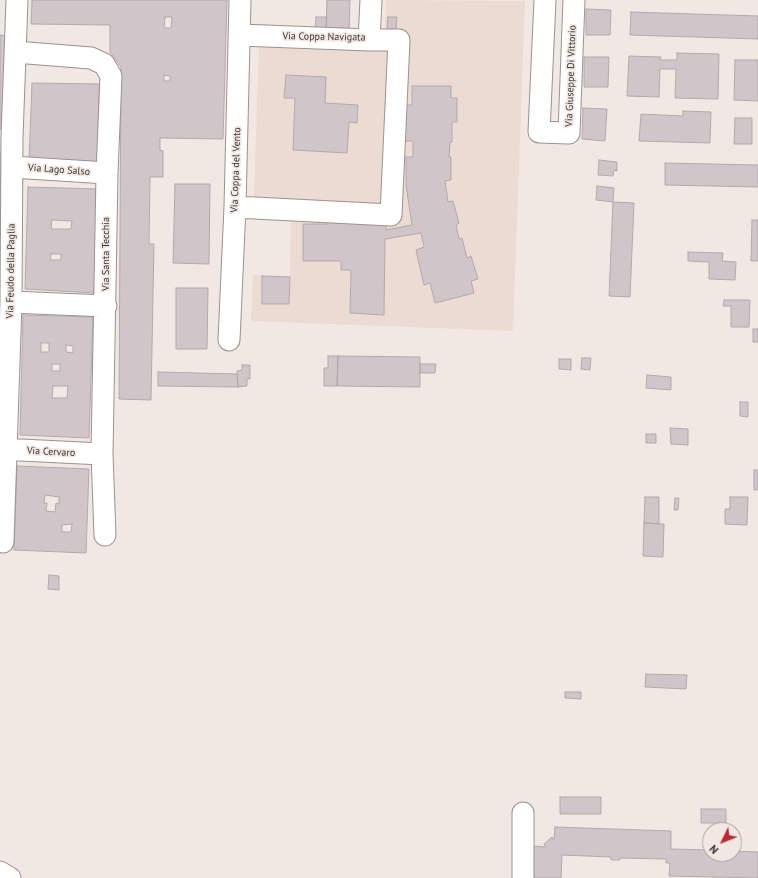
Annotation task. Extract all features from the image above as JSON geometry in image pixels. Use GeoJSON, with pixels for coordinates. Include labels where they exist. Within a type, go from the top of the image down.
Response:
{"type":"FeatureCollection","features":[{"type":"Feature","properties":{"kind":"street","name":"Via Coppa del Vento"},"geometry":{"type":"LineString","coordinates":[[229,340],[235,208],[240,0]]}},
{"type":"Feature","properties":{"kind":"street","name":"Via Coppa Navigata"},"geometry":{"type":"LineString","coordinates":[[240,35],[369,40],[371,0]]}},
{"type":"Feature","properties":{"kind":"street","name":"Via Giuseppe Di Vittorio"},"geometry":{"type":"LineString","coordinates":[[545,0],[539,132],[569,133],[574,0]]}},
{"type":"Feature","properties":{"kind":"street","name":"Via Feudo della Paglia"},"geometry":{"type":"LineString","coordinates":[[3,542],[2,449],[10,302],[6,230],[12,167],[6,137],[15,52],[11,13]]}},
{"type":"Feature","properties":{"kind":"street"},"geometry":{"type":"LineString","coordinates":[[235,208],[391,215],[399,40],[369,40]]}},
{"type":"Feature","properties":{"kind":"street","name":"Via Santa Tecchia"},"geometry":{"type":"LineString","coordinates":[[15,52],[91,58],[104,64],[111,76],[107,173],[106,306],[102,454],[105,535]]}},
{"type":"Feature","properties":{"kind":"street","name":"Via Lago Salso"},"geometry":{"type":"LineString","coordinates":[[12,167],[107,173]]}},
{"type":"Feature","properties":{"kind":"street"},"geometry":{"type":"LineString","coordinates":[[10,302],[106,306]]}},
{"type":"Feature","properties":{"kind":"street","name":"Via Cervaro"},"geometry":{"type":"LineString","coordinates":[[2,449],[102,454]]}},
{"type":"Feature","properties":{"kind":"street"},"geometry":{"type":"LineString","coordinates":[[523,813],[523,878]]}},
{"type":"Feature","properties":{"kind":"street"},"geometry":{"type":"LineString","coordinates":[[0,872],[10,878]]}},
{"type":"Feature","properties":{"kind":"shaded area"},"geometry":{"type":"Polygon","coordinates":[[[386,0],[525,1],[513,331],[251,321],[253,275],[290,276],[291,201],[254,199],[259,45],[384,50],[386,0]]]}},
{"type":"Feature","properties":{"kind":"building"},"geometry":{"type":"Polygon","coordinates":[[[32,0],[227,0],[223,139],[160,138],[160,150],[163,151],[163,177],[150,177],[149,244],[154,244],[151,400],[119,399],[121,67],[110,52],[110,25],[31,24],[32,0]],[[165,17],[164,28],[171,28],[172,17],[165,17]],[[164,75],[164,81],[170,81],[170,76],[164,75]]]}},
{"type":"Feature","properties":{"kind":"building"},"geometry":{"type":"Polygon","coordinates":[[[327,0],[350,0],[349,30],[326,29],[327,0]]]}},
{"type":"Feature","properties":{"kind":"building"},"geometry":{"type":"Polygon","coordinates":[[[586,9],[611,10],[610,35],[586,35],[586,9]]]}},
{"type":"Feature","properties":{"kind":"building"},"geometry":{"type":"Polygon","coordinates":[[[631,12],[758,16],[758,39],[630,35],[631,12]]]}},
{"type":"Feature","properties":{"kind":"building"},"geometry":{"type":"Polygon","coordinates":[[[316,17],[327,17],[326,30],[315,30],[316,17]]]}},
{"type":"Feature","properties":{"kind":"building"},"geometry":{"type":"Polygon","coordinates":[[[388,17],[397,17],[396,29],[387,29],[388,17]]]}},
{"type":"Feature","properties":{"kind":"building"},"geometry":{"type":"Polygon","coordinates":[[[0,35],[8,36],[5,129],[0,129],[0,35]]]}},
{"type":"Feature","properties":{"kind":"building"},"geometry":{"type":"Polygon","coordinates":[[[677,53],[719,54],[718,99],[675,98],[676,69],[660,69],[659,97],[627,96],[629,56],[661,57],[660,60],[677,60],[677,53]]]}},
{"type":"Feature","properties":{"kind":"building"},"geometry":{"type":"Polygon","coordinates":[[[584,57],[609,57],[608,87],[584,87],[584,57]]]}},
{"type":"Feature","properties":{"kind":"building"},"geometry":{"type":"Polygon","coordinates":[[[735,60],[758,60],[758,101],[734,100],[735,60]]]}},
{"type":"Feature","properties":{"kind":"building"},"geometry":{"type":"Polygon","coordinates":[[[286,75],[326,77],[325,103],[358,105],[357,123],[349,122],[347,153],[293,150],[295,98],[284,98],[286,75]]]}},
{"type":"Feature","properties":{"kind":"building"},"geometry":{"type":"Polygon","coordinates":[[[32,83],[99,84],[98,164],[29,162],[32,83]]]}},
{"type":"Feature","properties":{"kind":"building"},"geometry":{"type":"Polygon","coordinates":[[[412,86],[451,86],[451,98],[457,98],[457,122],[452,122],[452,142],[450,142],[449,157],[451,157],[451,180],[445,181],[448,202],[453,201],[459,223],[456,225],[459,239],[462,238],[467,258],[471,256],[478,279],[471,281],[474,293],[435,303],[430,283],[424,285],[416,250],[424,247],[421,233],[385,239],[384,315],[350,313],[351,270],[341,270],[341,261],[303,261],[303,224],[328,224],[328,218],[386,218],[386,230],[412,225],[406,185],[406,157],[413,157],[413,141],[404,141],[404,105],[412,105],[412,86]]]}},
{"type":"Feature","properties":{"kind":"building"},"geometry":{"type":"Polygon","coordinates":[[[583,108],[607,109],[605,141],[582,139],[583,108]]]}},
{"type":"Feature","properties":{"kind":"building"},"geometry":{"type":"Polygon","coordinates":[[[683,111],[711,112],[710,143],[639,141],[641,114],[683,116],[683,111]]]}},
{"type":"Feature","properties":{"kind":"building"},"geometry":{"type":"Polygon","coordinates":[[[735,118],[752,118],[752,144],[734,144],[735,118]]]}},
{"type":"Feature","properties":{"kind":"building"},"geometry":{"type":"Polygon","coordinates":[[[0,152],[5,152],[3,219],[0,219],[0,152]]]}},
{"type":"Feature","properties":{"kind":"building"},"geometry":{"type":"Polygon","coordinates":[[[599,160],[617,162],[617,171],[614,170],[613,176],[598,175],[599,160]]]}},
{"type":"Feature","properties":{"kind":"building"},"geometry":{"type":"Polygon","coordinates":[[[665,163],[758,165],[758,187],[665,185],[665,163]]]}},
{"type":"Feature","properties":{"kind":"building"},"geometry":{"type":"Polygon","coordinates":[[[175,184],[210,184],[209,264],[173,263],[175,184]]]}},
{"type":"Feature","properties":{"kind":"building"},"geometry":{"type":"Polygon","coordinates":[[[597,186],[614,188],[613,202],[596,200],[597,186]]]}},
{"type":"Feature","properties":{"kind":"building"},"geometry":{"type":"Polygon","coordinates":[[[28,187],[98,189],[94,293],[25,289],[28,187]],[[52,220],[51,229],[71,229],[72,221],[52,220]],[[51,254],[50,260],[61,260],[61,254],[51,254]]]}},
{"type":"Feature","properties":{"kind":"building"},"geometry":{"type":"Polygon","coordinates":[[[613,202],[634,203],[630,297],[609,296],[613,202]]]}},
{"type":"Feature","properties":{"kind":"building"},"geometry":{"type":"Polygon","coordinates":[[[752,220],[758,220],[758,261],[751,261],[752,220]]]}},
{"type":"Feature","properties":{"kind":"building"},"geometry":{"type":"Polygon","coordinates":[[[0,238],[2,238],[0,302],[0,238]]]}},
{"type":"Feature","properties":{"kind":"building"},"geometry":{"type":"Polygon","coordinates":[[[688,252],[723,253],[722,261],[736,262],[735,280],[709,279],[709,262],[688,261],[688,252]]]}},
{"type":"Feature","properties":{"kind":"building"},"geometry":{"type":"Polygon","coordinates":[[[262,276],[290,277],[289,304],[262,304],[262,276]]]}},
{"type":"Feature","properties":{"kind":"building"},"geometry":{"type":"Polygon","coordinates":[[[176,288],[208,288],[207,349],[176,349],[176,288]]]}},
{"type":"Feature","properties":{"kind":"building"},"geometry":{"type":"Polygon","coordinates":[[[724,300],[750,300],[749,327],[731,327],[731,306],[723,306],[724,300]]]}},
{"type":"Feature","properties":{"kind":"building"},"geometry":{"type":"Polygon","coordinates":[[[23,315],[93,317],[89,438],[20,435],[23,315]],[[41,343],[41,352],[49,352],[49,343],[41,343]],[[66,345],[66,352],[73,353],[73,346],[66,345]],[[52,364],[52,371],[60,371],[60,364],[52,364]],[[53,386],[52,398],[67,398],[68,386],[53,386]]]}},
{"type":"Feature","properties":{"kind":"building"},"geometry":{"type":"Polygon","coordinates":[[[753,329],[758,329],[758,342],[753,342],[753,329]]]}},
{"type":"Feature","properties":{"kind":"building"},"geometry":{"type":"Polygon","coordinates":[[[328,356],[338,356],[337,386],[324,386],[324,368],[328,368],[328,356]]]}},
{"type":"Feature","properties":{"kind":"building"},"geometry":{"type":"Polygon","coordinates":[[[338,356],[420,357],[420,387],[337,386],[338,356]]]}},
{"type":"Feature","properties":{"kind":"building"},"geometry":{"type":"Polygon","coordinates":[[[582,358],[591,358],[590,370],[581,369],[582,358]]]}},
{"type":"Feature","properties":{"kind":"building"},"geometry":{"type":"Polygon","coordinates":[[[559,359],[571,359],[571,370],[559,369],[559,359]]]}},
{"type":"Feature","properties":{"kind":"building"},"geometry":{"type":"Polygon","coordinates":[[[420,364],[436,364],[435,373],[420,373],[420,364]]]}},
{"type":"Feature","properties":{"kind":"building"},"geometry":{"type":"Polygon","coordinates":[[[242,365],[250,365],[250,379],[247,379],[247,386],[238,387],[237,371],[242,370],[242,365]]]}},
{"type":"Feature","properties":{"kind":"building"},"geometry":{"type":"Polygon","coordinates":[[[158,372],[237,374],[238,387],[158,386],[158,372]]]}},
{"type":"Feature","properties":{"kind":"building"},"geometry":{"type":"Polygon","coordinates":[[[647,375],[671,377],[671,390],[646,388],[647,375]]]}},
{"type":"Feature","properties":{"kind":"building"},"geometry":{"type":"Polygon","coordinates":[[[740,402],[748,402],[748,417],[740,416],[740,402]]]}},
{"type":"Feature","properties":{"kind":"building"},"geometry":{"type":"Polygon","coordinates":[[[670,428],[688,429],[688,445],[671,444],[670,428]]]}},
{"type":"Feature","properties":{"kind":"building"},"geometry":{"type":"Polygon","coordinates":[[[646,434],[656,434],[656,443],[646,443],[646,434]]]}},
{"type":"Feature","properties":{"kind":"building"},"geometry":{"type":"Polygon","coordinates":[[[17,466],[89,469],[86,553],[14,550],[17,466]],[[45,495],[44,503],[47,503],[46,511],[55,512],[56,503],[59,504],[59,497],[45,495]],[[72,524],[62,525],[62,532],[71,532],[72,524]]]}},
{"type":"Feature","properties":{"kind":"building"},"geometry":{"type":"Polygon","coordinates":[[[754,470],[758,470],[758,490],[754,490],[754,470]]]}},
{"type":"Feature","properties":{"kind":"building"},"geometry":{"type":"Polygon","coordinates":[[[645,497],[659,497],[659,524],[644,523],[645,497]]]}},
{"type":"Feature","properties":{"kind":"building"},"geometry":{"type":"Polygon","coordinates":[[[730,497],[748,497],[747,525],[725,524],[725,509],[730,509],[730,497]]]}},
{"type":"Feature","properties":{"kind":"building"},"geometry":{"type":"Polygon","coordinates":[[[675,498],[679,498],[678,510],[674,510],[675,498]]]}},
{"type":"Feature","properties":{"kind":"building"},"geometry":{"type":"Polygon","coordinates":[[[644,523],[664,524],[663,557],[643,556],[644,523]]]}},
{"type":"Feature","properties":{"kind":"building"},"geometry":{"type":"Polygon","coordinates":[[[49,575],[59,576],[59,590],[48,589],[49,575]]]}},
{"type":"Feature","properties":{"kind":"building"},"geometry":{"type":"Polygon","coordinates":[[[646,674],[687,675],[686,689],[645,687],[646,674]]]}},
{"type":"Feature","properties":{"kind":"building"},"geometry":{"type":"Polygon","coordinates":[[[565,692],[581,692],[581,699],[565,698],[565,692]]]}},
{"type":"Feature","properties":{"kind":"building"},"geometry":{"type":"Polygon","coordinates":[[[560,797],[601,797],[601,814],[560,814],[560,797]]]}},
{"type":"Feature","properties":{"kind":"building"},"geometry":{"type":"Polygon","coordinates":[[[701,809],[726,809],[726,822],[701,823],[701,809]]]}},
{"type":"Feature","properties":{"kind":"building"},"geometry":{"type":"Polygon","coordinates":[[[555,827],[671,831],[671,849],[702,850],[702,862],[742,862],[742,851],[758,852],[758,878],[669,876],[670,863],[666,863],[666,859],[620,858],[620,860],[611,860],[611,857],[562,855],[561,878],[531,878],[532,846],[546,847],[544,844],[552,837],[554,840],[555,827]]]}}]}
